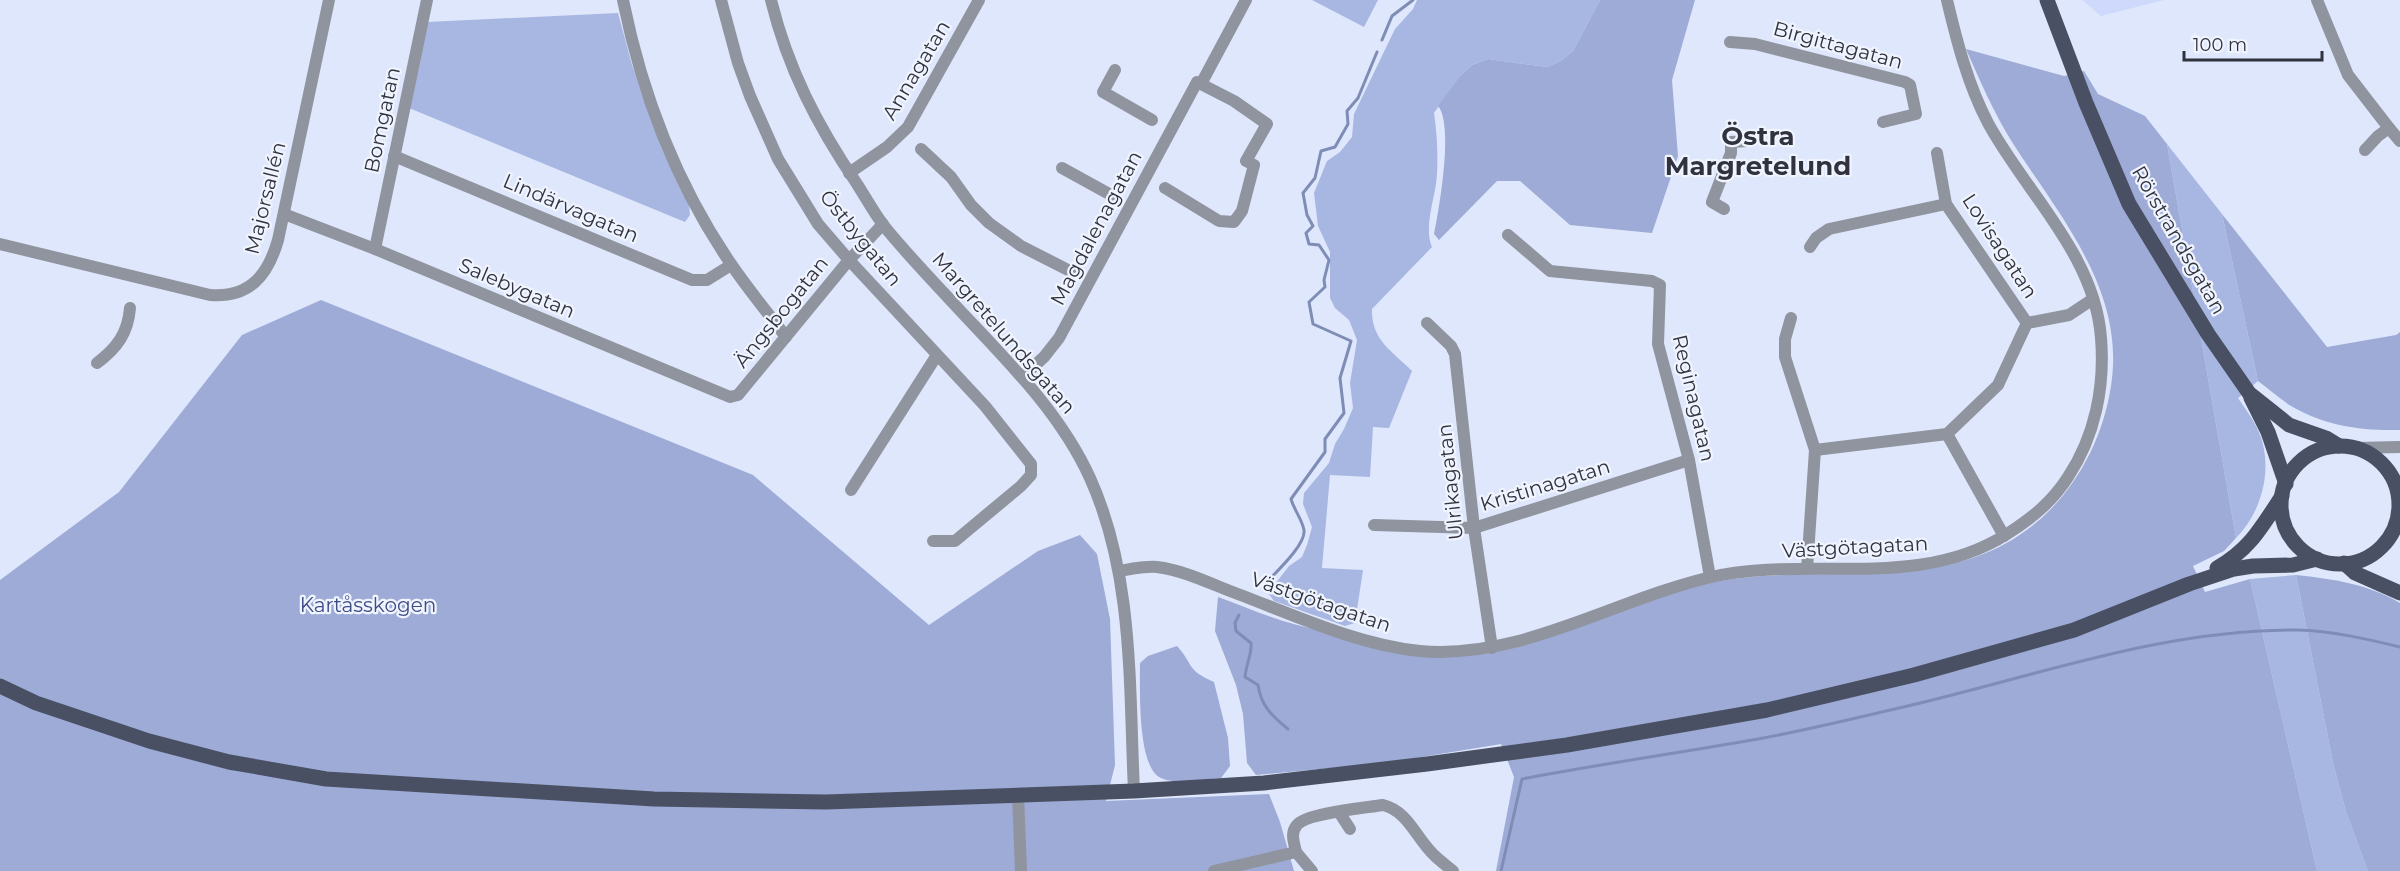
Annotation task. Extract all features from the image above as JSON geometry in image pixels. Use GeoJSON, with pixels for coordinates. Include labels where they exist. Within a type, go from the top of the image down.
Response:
{"type":"FeatureCollection","features":[{"type":"Feature","properties":{"kind":"main road","name":"Rörstrandsgatan"},"geometry":{"type":"LineString","coordinates":[[2047,0],[2086,103],[2129,204],[2208,334],[2249,393],[2268,432],[2284,490]]}},
{"type":"Feature","properties":{"kind":"main road","name":"Rörstrandsgatan"},"geometry":{"type":"LineString","coordinates":[[2249,393],[2289,425],[2346,447]]}},
{"type":"Feature","properties":{"kind":"main road"},"geometry":{"type":"LineString","coordinates":[[2189,584],[2231,560],[2251,543],[2296,467],[2311,454],[2346,447],[2374,457],[2390,473],[2398,494],[2399,514],[2389,537],[2379,549],[2359,561],[2344,564],[2318,559],[2304,551],[2293,540],[2286,527],[2282,512],[2284,490]]}},
{"type":"Feature","properties":{"kind":"main road"},"geometry":{"type":"LineString","coordinates":[[0,686],[36,703],[148,741],[229,762],[326,779],[654,799],[826,802],[944,800],[1134,791],[1264,783],[1427,764],[1567,745],[1767,710],[1914,675],[2074,630],[2189,584],[2243,567],[2293,565],[2318,559]]}},
{"type":"Feature","properties":{"kind":"main road"},"geometry":{"type":"LineString","coordinates":[[2344,564],[2355,573],[2400,593]]}},
{"type":"Feature","properties":{"kind":"street","name":"Majorsallén"},"geometry":{"type":"LineString","coordinates":[[0,244],[199,293],[227,295],[250,286],[264,273],[274,253],[329,0]]}},
{"type":"Feature","properties":{"kind":"street","name":"Bomgatan"},"geometry":{"type":"LineString","coordinates":[[375,249],[427,0]]}},
{"type":"Feature","properties":{"kind":"street"},"geometry":{"type":"LineString","coordinates":[[622,0],[633,48],[664,138],[688,193],[731,265],[786,337]]}},
{"type":"Feature","properties":{"kind":"street","name":"Östbygatan"},"geometry":{"type":"LineString","coordinates":[[721,0],[738,63],[778,159],[818,224],[985,406],[1031,464],[1031,475],[1022,486],[955,541],[933,541]]}},
{"type":"Feature","properties":{"kind":"street","name":"Margretelundsgatan"},"geometry":{"type":"LineString","coordinates":[[771,0],[789,61],[807,103],[883,224],[1022,378],[1056,419],[1079,457],[1110,528],[1119,571],[1128,658],[1134,791]]}},
{"type":"Feature","properties":{"kind":"street","name":"Annagatan"},"geometry":{"type":"LineString","coordinates":[[849,173],[887,147],[908,127],[979,0]]}},
{"type":"Feature","properties":{"kind":"street","name":"Magdalenagatan"},"geometry":{"type":"LineString","coordinates":[[1022,378],[1044,357],[1059,338],[1246,0]]}},
{"type":"Feature","properties":{"kind":"street","name":"Västgötagatan"},"geometry":{"type":"LineString","coordinates":[[1119,571],[1157,567],[1188,575],[1383,645],[1428,652],[1492,648],[1529,638],[1661,591],[1710,577],[1738,572],[1885,568],[1938,562],[1973,553],[2034,517],[2057,494],[2072,472],[2089,436],[2098,406],[2102,368],[2100,323],[2093,299],[2076,260],[1989,125],[1968,77],[1956,40],[1947,0]]}},
{"type":"Feature","properties":{"kind":"street"},"geometry":{"type":"LineString","coordinates":[[2317,0],[2348,75],[2400,141]]}},
{"type":"Feature","properties":{"kind":"street","name":"Birgittagatan"},"geometry":{"type":"LineString","coordinates":[[1730,42],[1755,44],[1910,85],[1916,114],[1883,122]]}},
{"type":"Feature","properties":{"kind":"street"},"geometry":{"type":"LineString","coordinates":[[1115,70],[1103,92],[1152,120]]}},
{"type":"Feature","properties":{"kind":"street"},"geometry":{"type":"LineString","coordinates":[[1165,188],[1219,221],[1233,222],[1242,211],[1254,165],[1246,161],[1267,124],[1234,101],[1197,86]]}},
{"type":"Feature","properties":{"kind":"street"},"geometry":{"type":"LineString","coordinates":[[2365,150],[2378,136],[2390,128]]}},
{"type":"Feature","properties":{"kind":"street"},"geometry":{"type":"LineString","coordinates":[[1724,209],[1712,202],[1731,153],[1731,142],[1748,141]]}},
{"type":"Feature","properties":{"kind":"street"},"geometry":{"type":"LineString","coordinates":[[921,149],[951,177],[971,205],[989,223],[1012,240],[1070,271]]}},
{"type":"Feature","properties":{"kind":"street","name":"Lovisagatan"},"geometry":{"type":"LineString","coordinates":[[1937,153],[1946,204],[2027,324]]}},
{"type":"Feature","properties":{"kind":"street","name":"Lindärvagatan"},"geometry":{"type":"LineString","coordinates":[[394,156],[692,280],[707,280],[731,265]]}},
{"type":"Feature","properties":{"kind":"street"},"geometry":{"type":"LineString","coordinates":[[1062,168],[1111,195]]}},
{"type":"Feature","properties":{"kind":"street"},"geometry":{"type":"LineString","coordinates":[[1810,247],[1816,238],[1829,229],[1946,204]]}},
{"type":"Feature","properties":{"kind":"street","name":"Salebygatan"},"geometry":{"type":"LineString","coordinates":[[284,214],[375,249],[734,397]]}},
{"type":"Feature","properties":{"kind":"street","name":"Ängsbogatan"},"geometry":{"type":"LineString","coordinates":[[734,397],[849,260],[883,224]]}},
{"type":"Feature","properties":{"kind":"street","name":"Reginagatan"},"geometry":{"type":"LineString","coordinates":[[1508,235],[1550,271],[1652,281],[1660,285],[1658,344],[1689,460],[1710,577]]}},
{"type":"Feature","properties":{"kind":"street","name":"Lovisagatan"},"geometry":{"type":"LineString","coordinates":[[2027,324],[2069,315],[2093,299]]}},
{"type":"Feature","properties":{"kind":"street"},"geometry":{"type":"LineString","coordinates":[[97,363],[116,347],[122,338],[127,327],[130,308]]}},
{"type":"Feature","properties":{"kind":"street"},"geometry":{"type":"LineString","coordinates":[[1791,318],[1785,339],[1785,357],[1815,450],[1807,569]]}},
{"type":"Feature","properties":{"kind":"street","name":"Ulrikagatan"},"geometry":{"type":"LineString","coordinates":[[1427,324],[1451,346],[1455,354],[1474,528],[1492,648]]}},
{"type":"Feature","properties":{"kind":"street","name":"Lovisagatan"},"geometry":{"type":"LineString","coordinates":[[1947,434],[1998,385],[2027,324]]}},
{"type":"Feature","properties":{"kind":"street"},"geometry":{"type":"LineString","coordinates":[[850,490],[937,355]]}},
{"type":"Feature","properties":{"kind":"street"},"geometry":{"type":"LineString","coordinates":[[1815,450],[1947,434],[2004,536]]}},
{"type":"Feature","properties":{"kind":"street"},"geometry":{"type":"LineString","coordinates":[[2346,447],[2400,447]]}},
{"type":"Feature","properties":{"kind":"street","name":"Kristinagatan"},"geometry":{"type":"LineString","coordinates":[[1374,525],[1474,528],[1689,460]]}},
{"type":"Feature","properties":{"kind":"street"},"geometry":{"type":"LineString","coordinates":[[1018,795],[1021,871]]}},
{"type":"Feature","properties":{"kind":"street"},"geometry":{"type":"LineString","coordinates":[[1312,871],[1296,852],[1293,838],[1298,822],[1310,817],[1383,805],[1393,807],[1402,814],[1433,855],[1453,871]]}},
{"type":"Feature","properties":{"kind":"street"},"geometry":{"type":"LineString","coordinates":[[1339,812],[1350,829]]}},
{"type":"Feature","properties":{"kind":"street"},"geometry":{"type":"LineString","coordinates":[[1214,871],[1296,852]]}},
{"type":"Feature","properties":{"kind":"shaded area"},"geometry":{"type":"Polygon","coordinates":[[[1312,0],[1378,0],[1364,27],[1312,0]]]}},
{"type":"Feature","properties":{"kind":"shaded area"},"geometry":{"type":"Polygon","coordinates":[[[1417,0],[1600,0],[1573,51],[1561,61],[1547,67],[1488,59],[1472,65],[1460,76],[1434,113],[1437,166],[1429,221],[1432,247],[1372,309],[1375,329],[1379,337],[1390,351],[1412,371],[1389,428],[1373,427],[1370,477],[1330,475],[1322,568],[1363,570],[1355,623],[1345,626],[1274,601],[1268,593],[1289,566],[1302,557],[1312,527],[1303,504],[1304,493],[1329,463],[1335,444],[1353,408],[1350,383],[1357,340],[1349,320],[1335,308],[1330,298],[1330,252],[1318,226],[1314,193],[1327,161],[1340,152],[1352,137],[1354,114],[1395,29],[1413,9],[1417,0]]]}},
{"type":"Feature","properties":{"kind":"shaded area"},"geometry":{"type":"Polygon","coordinates":[[[2082,0],[2164,0],[2101,16],[2082,0]]]}},
{"type":"Feature","properties":{"kind":"shaded area"},"geometry":{"type":"Polygon","coordinates":[[[618,13],[632,65],[648,111],[689,205],[690,215],[685,222],[409,108],[427,22],[618,13]]]}},
{"type":"Feature","properties":{"kind":"shaded area"},"geometry":{"type":"Polygon","coordinates":[[[2167,144],[2222,214],[2258,381],[2238,398],[2254,422],[2262,440],[2265,455],[2264,485],[2254,514],[2236,538],[2167,144]]]}},
{"type":"Feature","properties":{"kind":"shaded area"},"geometry":{"type":"Polygon","coordinates":[[[2296,575],[2333,763],[2346,812],[2368,871],[2317,871],[2250,579],[2296,575]]]}},
{"type":"Feature","properties":{"kind":"green space"},"geometry":{"type":"Polygon","coordinates":[[[1600,0],[1695,0],[1672,80],[1678,156],[1652,233],[1570,225],[1520,181],[1497,181],[1439,240],[1434,234],[1442,188],[1445,130],[1443,116],[1438,106],[1460,76],[1472,65],[1488,59],[1547,67],[1561,61],[1573,51],[1600,0]]]}},
{"type":"Feature","properties":{"kind":"green space"},"geometry":{"type":"Polygon","coordinates":[[[1966,49],[2064,76],[2084,71],[2098,94],[2145,116],[2167,144],[2236,538],[2224,551],[2193,566],[2205,592],[2250,579],[2317,871],[1496,871],[1514,777],[1501,744],[1385,763],[1256,775],[1247,763],[1243,714],[1236,685],[1215,631],[1218,597],[1297,625],[1429,655],[1453,656],[1714,582],[1758,576],[1891,572],[1934,568],[1975,557],[2015,538],[2051,509],[2082,468],[2103,420],[2111,386],[2113,351],[2109,318],[2099,287],[2085,256],[2005,131],[1966,49]]]}},
{"type":"Feature","properties":{"kind":"green space"},"geometry":{"type":"Polygon","coordinates":[[[2222,214],[2327,347],[2396,335],[2400,332],[2400,430],[2358,428],[2330,423],[2291,406],[2258,381],[2222,214]]]}},
{"type":"Feature","properties":{"kind":"green space","name":"Kartåsskogen"},"geometry":{"type":"Polygon","coordinates":[[[321,300],[753,475],[929,625],[1038,551],[1080,535],[1097,554],[1110,619],[1115,765],[1106,801],[1269,794],[1280,822],[1294,871],[0,871],[0,580],[119,492],[242,335],[321,300]]]}},
{"type":"Feature","properties":{"kind":"green space"},"geometry":{"type":"Polygon","coordinates":[[[2296,575],[2363,587],[2400,603],[2400,871],[2368,871],[2346,812],[2333,763],[2296,575]]]}},
{"type":"Feature","properties":{"kind":"green space"},"geometry":{"type":"Polygon","coordinates":[[[1177,646],[1194,670],[1214,682],[1228,738],[1230,766],[1221,778],[1167,780],[1153,771],[1148,759],[1140,707],[1140,663],[1148,656],[1177,646]]]}},
{"type":"Feature","properties":{"kind":"waterway"},"geometry":{"type":"LineString","coordinates":[[1382,40],[1392,16],[1413,0]]}},
{"type":"Feature","properties":{"kind":"waterway"},"geometry":{"type":"LineString","coordinates":[[1265,584],[1289,558],[1303,536],[1303,526],[1291,499],[1325,452],[1325,439],[1344,413],[1340,378],[1351,341],[1313,324],[1309,302],[1325,287],[1324,280],[1329,260],[1319,245],[1309,244],[1306,233],[1313,226],[1307,215],[1303,193],[1315,178],[1321,151],[1335,147],[1348,124],[1347,111],[1358,98],[1377,52]]}},
{"type":"Feature","properties":{"kind":"waterway"},"geometry":{"type":"LineString","coordinates":[[1239,615],[1235,623],[1236,631],[1251,643],[1245,677],[1258,685],[1268,710],[1288,729]]}},
{"type":"Feature","properties":{"kind":"waterway"},"geometry":{"type":"LineString","coordinates":[[1501,871],[1522,779],[1790,733],[1937,699],[2090,659],[2193,638],[2245,632],[2298,630],[2362,638],[2400,647]]}},
{"type":"Feature","properties":{"kind":"district","name":"Östra Margretelund"},"geometry":{"type":"Point","coordinates":[1758,151]}}]}
